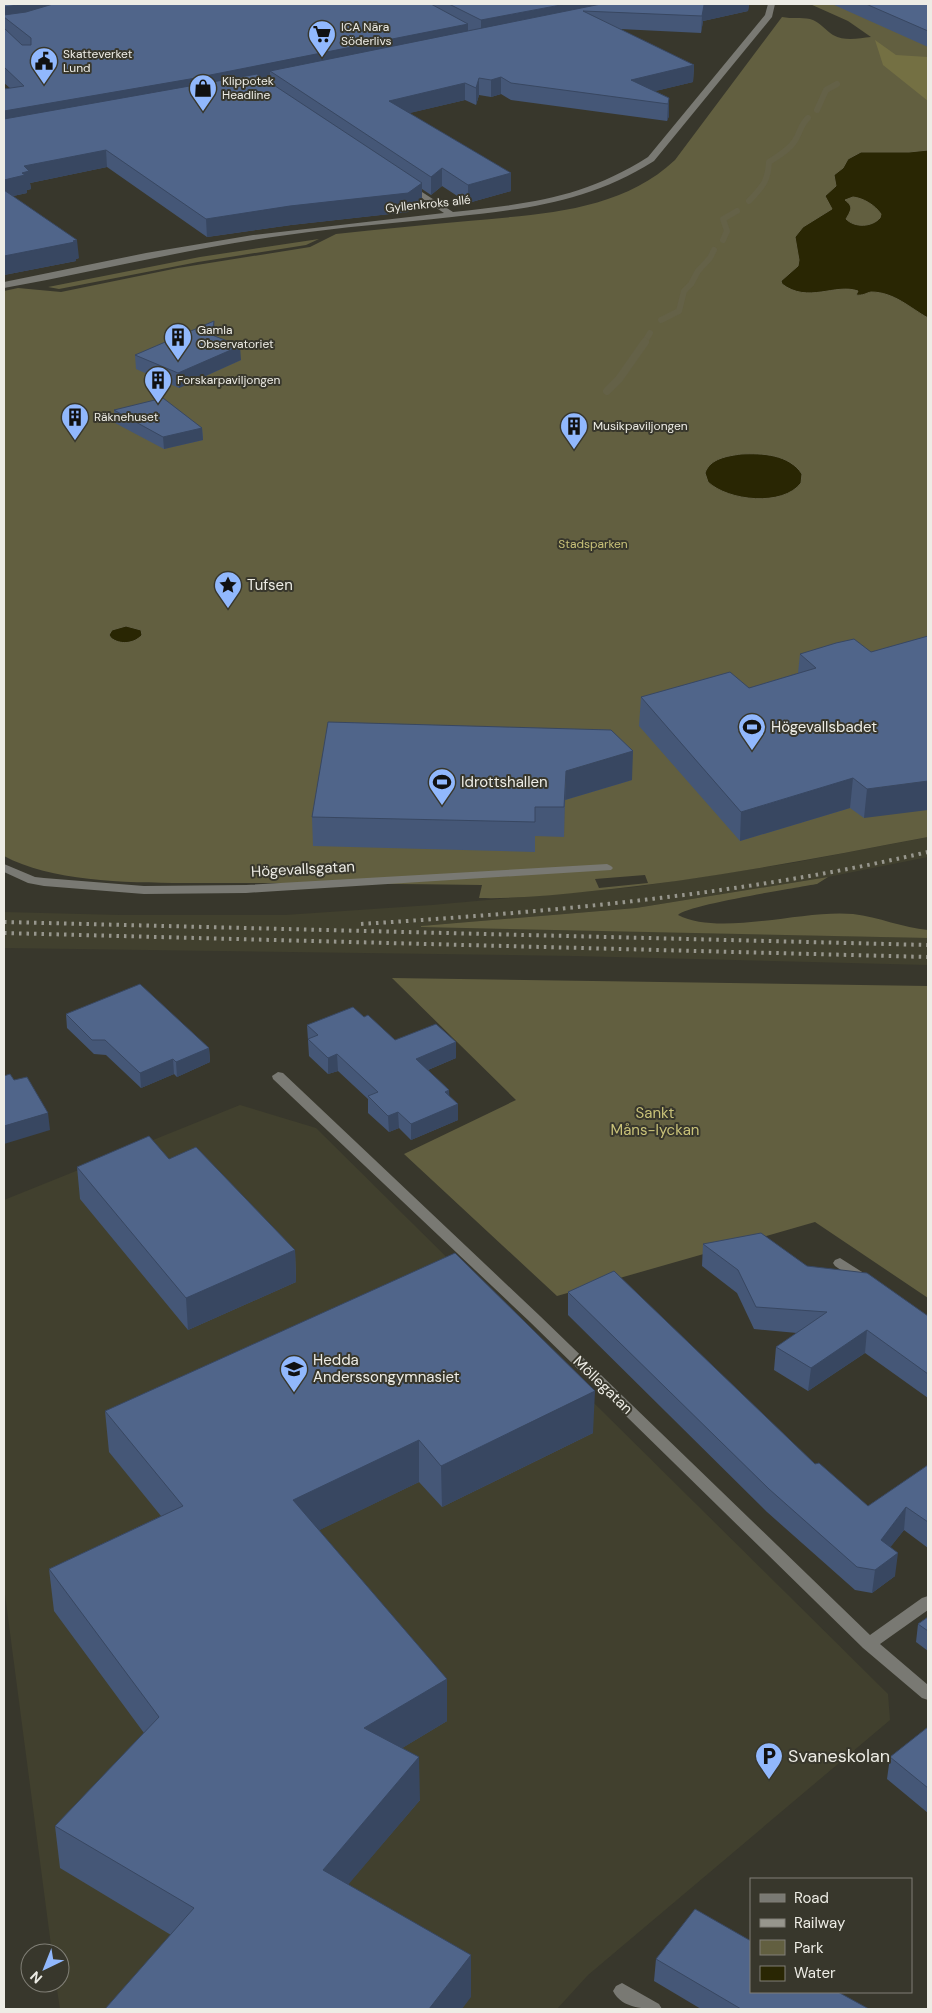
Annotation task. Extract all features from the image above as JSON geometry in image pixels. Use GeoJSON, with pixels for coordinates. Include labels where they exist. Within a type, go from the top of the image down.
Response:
{"type":"FeatureCollection","features":[{"type":"Feature","properties":{"kind":"street","name":"Gyllenkroks allé"},"geometry":{"type":"LineString","coordinates":[[4,285],[154,254],[250,238],[560,200],[604,187],[651,159],[769,15],[771,4]]}},
{"type":"Feature","properties":{"kind":"street"},"geometry":{"type":"LineString","coordinates":[[401,181],[451,214]]}},
{"type":"Feature","properties":{"kind":"street","name":"Högevallsgatan"},"geometry":{"type":"LineString","coordinates":[[4,868],[32,880],[44,882],[144,890],[246,889],[607,868]]}},
{"type":"Feature","properties":{"kind":"street","name":"Möllegatan"},"geometry":{"type":"LineString","coordinates":[[278,1076],[535,1319],[869,1644],[928,1694]]}},
{"type":"Feature","properties":{"kind":"street"},"geometry":{"type":"LineString","coordinates":[[840,1263],[880,1291]]}},
{"type":"Feature","properties":{"kind":"street"},"geometry":{"type":"LineString","coordinates":[[869,1644],[928,1602]]}},
{"type":"Feature","properties":{"kind":"street"},"geometry":{"type":"LineString","coordinates":[[622,1991],[653,2009]]}},
{"type":"Feature","properties":{"kind":"shaded area"},"geometry":{"type":"Polygon","coordinates":[[[875,40],[896,55],[928,57],[928,101],[883,65],[875,40]]]}},
{"type":"Feature","properties":{"kind":"shaded area"},"geometry":{"type":"Polygon","coordinates":[[[928,837],[928,857],[828,877],[636,908],[421,926],[928,938],[928,965],[574,956],[4,948],[4,912],[120,915],[285,915],[432,905],[635,887],[792,863],[928,837]]]}},
{"type":"Feature","properties":{"kind":"shaded area","name":"Hedda Anderssongymnasiet"},"geometry":{"type":"Polygon","coordinates":[[[240,1105],[316,1128],[888,1694],[890,1720],[588,1975],[557,2009],[60,2009],[58,1993],[70,1993],[70,1943],[51,1943],[4,1587],[4,1200],[240,1105]]]}},
{"type":"Feature","properties":{"kind":"green space","name":"Stadsparken"},"geometry":{"type":"Polygon","coordinates":[[[810,4],[928,4],[928,837],[761,868],[677,881],[564,894],[507,898],[479,898],[482,885],[120,882],[58,874],[29,867],[4,856],[4,291],[18,288],[61,292],[178,268],[310,247],[336,234],[523,216],[578,207],[604,200],[630,190],[653,177],[675,160],[782,17],[810,19],[838,37],[852,39],[871,37],[848,21],[810,4]],[[645,875],[595,879],[599,888],[648,883],[645,875]]]}},
{"type":"Feature","properties":{"kind":"green space"},"geometry":{"type":"Polygon","coordinates":[[[319,239],[306,245],[198,262],[59,289],[48,287],[200,257],[319,239]]]}},
{"type":"Feature","properties":{"kind":"green space"},"geometry":{"type":"Polygon","coordinates":[[[828,877],[817,884],[700,906],[678,915],[696,921],[739,923],[811,915],[853,914],[928,930],[928,938],[421,927],[636,908],[828,877]]]}},
{"type":"Feature","properties":{"kind":"green space","name":"Sankt Måns-lyckan"},"geometry":{"type":"Polygon","coordinates":[[[392,978],[928,986],[928,1298],[815,1222],[557,1296],[404,1154],[516,1100],[392,978]]]}},
{"type":"Feature","properties":{"kind":"water"},"geometry":{"type":"Polygon","coordinates":[[[928,150],[928,318],[901,301],[879,293],[871,292],[856,295],[858,291],[840,289],[811,293],[792,290],[782,284],[781,281],[798,266],[799,260],[795,237],[803,227],[832,209],[825,196],[836,186],[834,175],[843,168],[848,159],[861,152],[928,150]],[[853,197],[845,200],[851,209],[846,219],[854,224],[868,225],[880,218],[881,214],[876,208],[861,199],[853,197]]]}},
{"type":"Feature","properties":{"kind":"water"},"geometry":{"type":"Polygon","coordinates":[[[741,454],[775,456],[790,462],[802,474],[801,483],[793,491],[782,496],[755,499],[728,494],[708,482],[705,473],[711,464],[720,459],[741,454]]]}},
{"type":"Feature","properties":{"kind":"water"},"geometry":{"type":"Polygon","coordinates":[[[126,626],[141,630],[142,635],[131,642],[119,642],[109,635],[112,630],[126,626]]]}},
{"type":"Feature","properties":{"kind":"building"},"geometry":{"type":"Polygon","coordinates":[[[4,4],[24,4],[4,7],[4,4]]]}},
{"type":"Feature","properties":{"kind":"building"},"geometry":{"type":"Polygon","coordinates":[[[53,4],[431,4],[468,24],[190,79],[4,111],[4,89],[24,86],[4,67],[4,28],[22,45],[31,45],[31,38],[4,17],[4,15],[26,12],[53,4]]]}},
{"type":"Feature","properties":{"kind":"building"},"geometry":{"type":"Polygon","coordinates":[[[449,4],[566,4],[481,20],[449,4]]]}},
{"type":"Feature","properties":{"kind":"building"},"geometry":{"type":"Polygon","coordinates":[[[601,4],[708,4],[704,5],[702,16],[583,11],[694,65],[631,80],[669,98],[668,104],[511,83],[501,77],[491,80],[479,78],[476,88],[465,83],[389,101],[511,173],[468,185],[442,168],[431,177],[270,71],[601,4]]]}},
{"type":"Feature","properties":{"kind":"building"},"geometry":{"type":"Polygon","coordinates":[[[866,4],[928,4],[928,31],[866,4]]]}},
{"type":"Feature","properties":{"kind":"building"},"geometry":{"type":"Polygon","coordinates":[[[257,74],[422,183],[408,193],[290,206],[206,219],[106,150],[24,166],[29,171],[22,173],[25,175],[4,180],[4,119],[257,74]]]}},
{"type":"Feature","properties":{"kind":"building"},"geometry":{"type":"Polygon","coordinates":[[[4,190],[77,240],[73,241],[75,242],[4,256],[4,190]]]}},
{"type":"Feature","properties":{"kind":"building"},"geometry":{"type":"Polygon","coordinates":[[[214,321],[212,335],[240,346],[178,373],[135,355],[214,321]]]}},
{"type":"Feature","properties":{"kind":"building"},"geometry":{"type":"Polygon","coordinates":[[[163,398],[202,428],[163,437],[114,410],[163,398]]]}},
{"type":"Feature","properties":{"kind":"building"},"geometry":{"type":"Polygon","coordinates":[[[928,636],[928,781],[867,789],[853,778],[741,812],[641,697],[730,672],[749,688],[816,668],[800,654],[836,643],[854,639],[871,652],[928,636]]]}},
{"type":"Feature","properties":{"kind":"building","name":"Idrottshallen"},"geometry":{"type":"Polygon","coordinates":[[[328,722],[611,730],[633,751],[566,771],[564,807],[535,807],[535,822],[312,817],[328,722]]]}},
{"type":"Feature","properties":{"kind":"building"},"geometry":{"type":"Polygon","coordinates":[[[140,984],[209,1048],[176,1062],[173,1059],[140,1073],[105,1040],[92,1040],[66,1014],[140,984]]]}},
{"type":"Feature","properties":{"kind":"building"},"geometry":{"type":"Polygon","coordinates":[[[353,1007],[364,1017],[368,1015],[395,1040],[436,1024],[456,1042],[416,1059],[449,1090],[445,1092],[458,1104],[411,1124],[398,1112],[388,1116],[368,1096],[378,1092],[337,1054],[328,1058],[308,1039],[318,1035],[307,1025],[353,1007]]]}},
{"type":"Feature","properties":{"kind":"building"},"geometry":{"type":"Polygon","coordinates":[[[10,1074],[14,1080],[27,1077],[48,1113],[4,1126],[4,1076],[10,1074]]]}},
{"type":"Feature","properties":{"kind":"building"},"geometry":{"type":"Polygon","coordinates":[[[149,1136],[169,1159],[196,1147],[295,1250],[186,1298],[77,1167],[149,1136]]]}},
{"type":"Feature","properties":{"kind":"building"},"geometry":{"type":"Polygon","coordinates":[[[761,1233],[807,1266],[867,1273],[928,1316],[928,1374],[867,1330],[811,1368],[776,1347],[827,1312],[756,1307],[738,1270],[703,1244],[761,1233]]]}},
{"type":"Feature","properties":{"kind":"building"},"geometry":{"type":"Polygon","coordinates":[[[455,1253],[595,1391],[441,1466],[419,1440],[293,1500],[447,1679],[364,1728],[419,1757],[323,1870],[471,1955],[429,2009],[105,2009],[194,1908],[55,1826],[159,1717],[49,1569],[183,1506],[105,1411],[455,1253]]]}},
{"type":"Feature","properties":{"kind":"building"},"geometry":{"type":"Polygon","coordinates":[[[614,1271],[815,1464],[819,1463],[868,1506],[928,1465],[928,1522],[906,1507],[881,1540],[898,1553],[875,1570],[857,1567],[769,1489],[568,1292],[614,1271]]]}},
{"type":"Feature","properties":{"kind":"building"},"geometry":{"type":"Polygon","coordinates":[[[928,1617],[928,1631],[918,1624],[928,1617]]]}},
{"type":"Feature","properties":{"kind":"building"},"geometry":{"type":"Polygon","coordinates":[[[928,1727],[928,1788],[890,1757],[928,1727]]]}},
{"type":"Feature","properties":{"kind":"building"},"geometry":{"type":"Polygon","coordinates":[[[695,1909],[750,1940],[750,1993],[840,1993],[869,2009],[741,2009],[656,1959],[695,1909]]]}},
{"type":"Feature","properties":{"kind":"waterway"},"geometry":{"type":"LineString","coordinates":[[817,110],[826,90],[837,84]]}},
{"type":"Feature","properties":{"kind":"waterway"},"geometry":{"type":"LineString","coordinates":[[749,201],[764,184],[769,162],[792,145],[808,118]]}},
{"type":"Feature","properties":{"kind":"waterway"},"geometry":{"type":"LineString","coordinates":[[723,240],[727,231],[723,219],[737,211]]}},
{"type":"Feature","properties":{"kind":"waterway"},"geometry":{"type":"LineString","coordinates":[[661,320],[679,311],[684,291],[691,284],[714,250]]}},
{"type":"Feature","properties":{"kind":"waterway"},"geometry":{"type":"LineString","coordinates":[[644,343],[650,333]]}},
{"type":"Feature","properties":{"kind":"waterway"},"geometry":{"type":"LineString","coordinates":[[607,391],[619,379],[645,342]]}},
{"type":"Feature","properties":{"kind":"railway"},"geometry":{"type":"LineString","coordinates":[[361,924],[504,914],[717,891],[788,880],[928,852]]}},
{"type":"Feature","properties":{"kind":"railway"},"geometry":{"type":"LineString","coordinates":[[4,922],[928,945]]}},
{"type":"Feature","properties":{"kind":"railway"},"geometry":{"type":"LineString","coordinates":[[4,933],[928,957]]}},
{"type":"Feature","properties":{"kind":"place","name":"ICA Nära Söderlivs"},"geometry":{"type":"Point","coordinates":[322,58]}},
{"type":"Feature","properties":{"kind":"place","name":"Skatteverket Lund"},"geometry":{"type":"Point","coordinates":[44,85]}},
{"type":"Feature","properties":{"kind":"place","name":"Klippotek Headline"},"geometry":{"type":"Point","coordinates":[203,112]}},
{"type":"Feature","properties":{"kind":"place","name":"Gamla Observatoriet"},"geometry":{"type":"Point","coordinates":[178,361]}},
{"type":"Feature","properties":{"kind":"place","name":"Forskarpaviljongen"},"geometry":{"type":"Point","coordinates":[158,404]}},
{"type":"Feature","properties":{"kind":"place","name":"Räknehuset"},"geometry":{"type":"Point","coordinates":[75,441]}},
{"type":"Feature","properties":{"kind":"place","name":"Musikpaviljongen"},"geometry":{"type":"Point","coordinates":[574,450]}},
{"type":"Feature","properties":{"kind":"place","name":"Tufsen"},"geometry":{"type":"Point","coordinates":[228,609]}},
{"type":"Feature","properties":{"kind":"place","name":"Högevallsbadet"},"geometry":{"type":"Point","coordinates":[752,751]}},
{"type":"Feature","properties":{"kind":"place","name":"Idrottshallen"},"geometry":{"type":"Point","coordinates":[442,806]}},
{"type":"Feature","properties":{"kind":"place","name":"Hedda Anderssongymnasiet"},"geometry":{"type":"Point","coordinates":[294,1393]}},
{"type":"Feature","properties":{"kind":"place","name":"Svaneskolan"},"geometry":{"type":"Point","coordinates":[769,1780]}}]}
